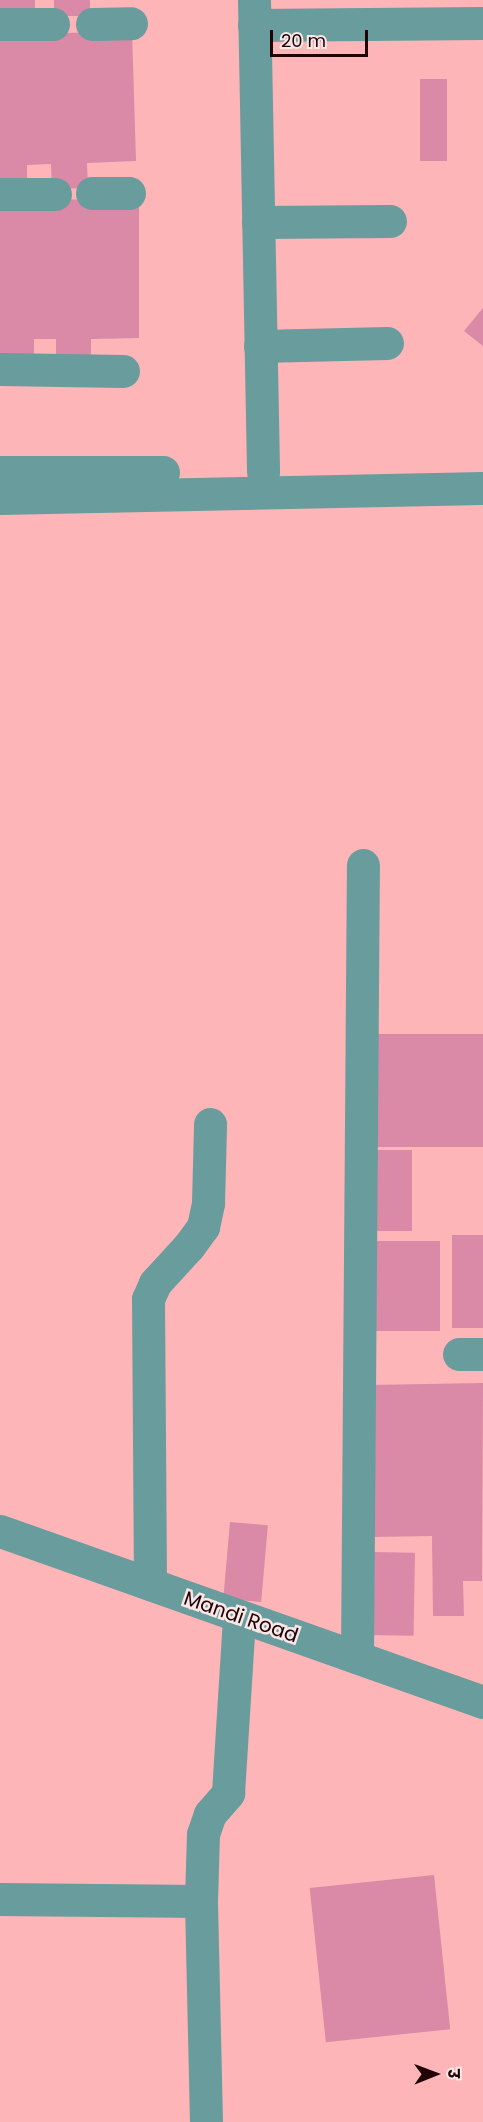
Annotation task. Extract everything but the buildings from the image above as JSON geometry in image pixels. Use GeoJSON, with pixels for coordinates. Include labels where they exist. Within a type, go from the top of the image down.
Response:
{"type":"FeatureCollection","features":[{"type":"Feature","properties":{"kind":"street"},"geometry":{"type":"LineString","coordinates":[[263,472],[254,12],[483,23]]}},
{"type":"Feature","properties":{"kind":"street"},"geometry":{"type":"LineString","coordinates":[[92,24],[130,23]]}},
{"type":"Feature","properties":{"kind":"street"},"geometry":{"type":"LineString","coordinates":[[0,24],[53,24]]}},
{"type":"Feature","properties":{"kind":"street"},"geometry":{"type":"LineString","coordinates":[[92,194],[129,193]]}},
{"type":"Feature","properties":{"kind":"street"},"geometry":{"type":"LineString","coordinates":[[0,195],[55,194]]}},
{"type":"Feature","properties":{"kind":"street"},"geometry":{"type":"LineString","coordinates":[[258,222],[390,221]]}},
{"type":"Feature","properties":{"kind":"street"},"geometry":{"type":"LineString","coordinates":[[260,346],[387,343]]}},
{"type":"Feature","properties":{"kind":"street"},"geometry":{"type":"LineString","coordinates":[[0,369],[123,371]]}},
{"type":"Feature","properties":{"kind":"street"},"geometry":{"type":"LineString","coordinates":[[0,472],[263,472],[353,469]]}},
{"type":"Feature","properties":{"kind":"street"},"geometry":{"type":"LineString","coordinates":[[0,498],[483,488]]}},
{"type":"Feature","properties":{"kind":"street"},"geometry":{"type":"LineString","coordinates":[[357,1658],[363,865]]}},
{"type":"Feature","properties":{"kind":"street"},"geometry":{"type":"LineString","coordinates":[[150,1584],[148,1299],[155,1283],[203,1227],[208,1203],[210,1124]]}},
{"type":"Feature","properties":{"kind":"street","name":"Mandi Road"},"geometry":{"type":"LineString","coordinates":[[0,1531],[483,1702]]}},
{"type":"Feature","properties":{"kind":"street"},"geometry":{"type":"LineString","coordinates":[[206,2122],[201,1901],[203,1834],[210,1814],[228,1793],[239,1616]]}},
{"type":"Feature","properties":{"kind":"street"},"geometry":{"type":"LineString","coordinates":[[0,1899],[201,1901]]}}]}
